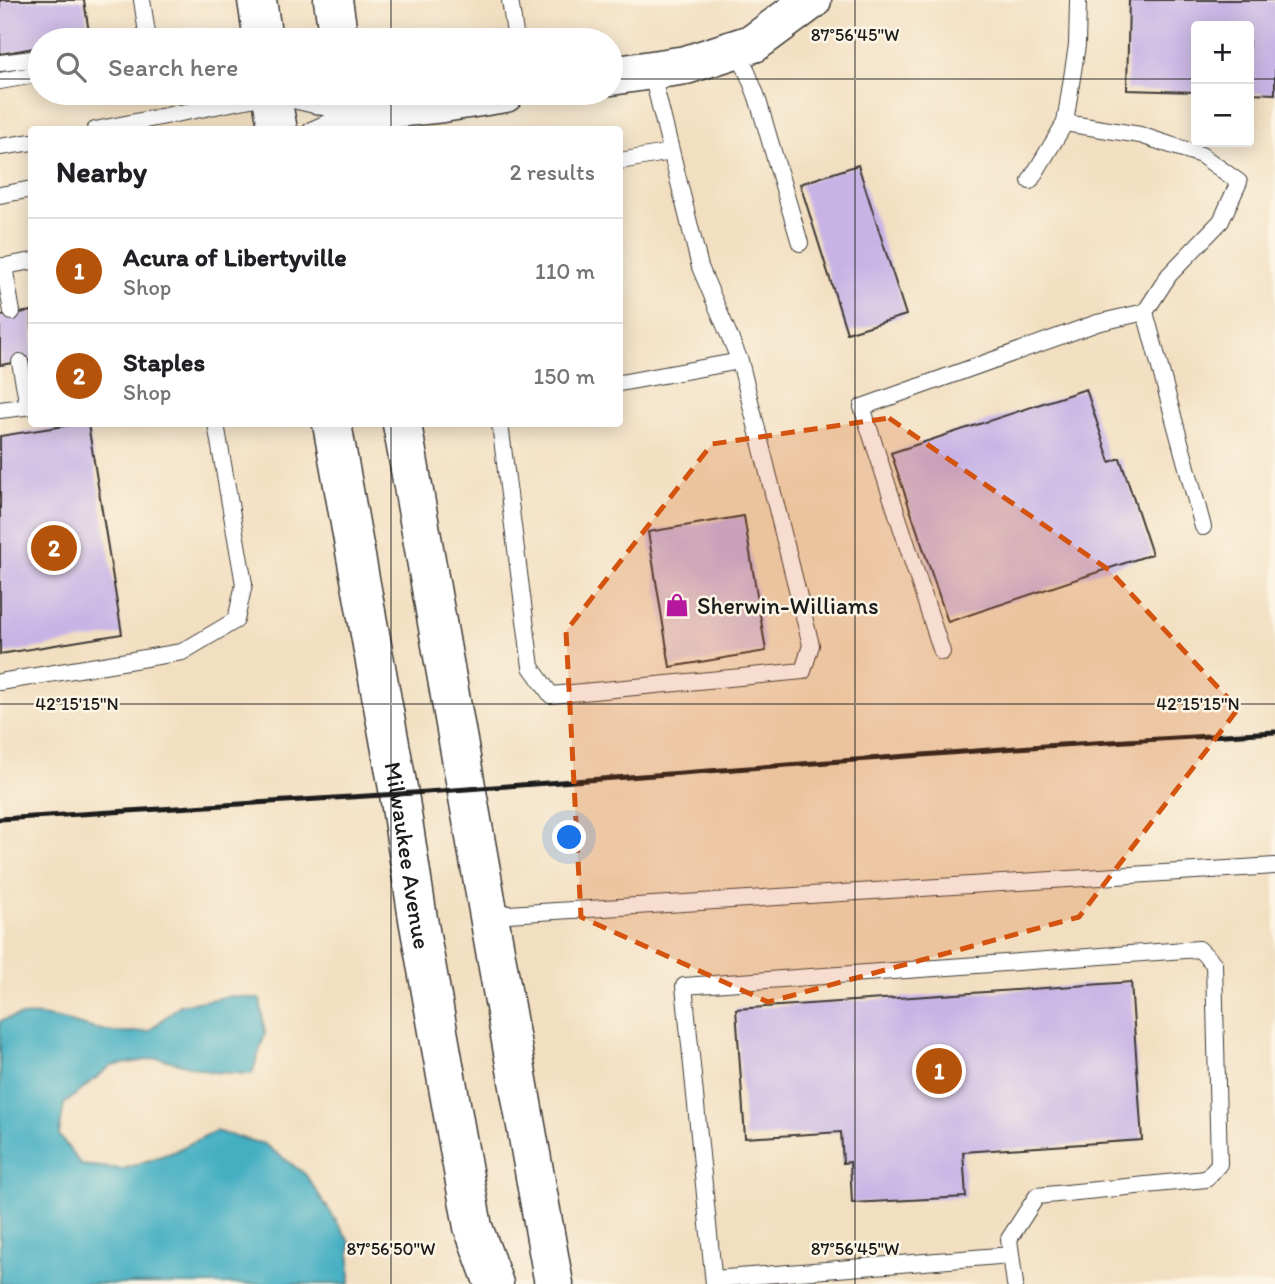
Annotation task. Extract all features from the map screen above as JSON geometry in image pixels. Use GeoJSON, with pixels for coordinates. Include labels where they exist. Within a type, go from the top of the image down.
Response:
{"type":"FeatureCollection","features":[{"type":"Feature","properties":{"kind":"main road"},"geometry":{"type":"LineString","coordinates":[[257,0],[261,28]]}},
{"type":"Feature","properties":{"kind":"main road"},"geometry":{"type":"LineString","coordinates":[[333,0],[337,28]]}},
{"type":"Feature","properties":{"kind":"main road"},"geometry":{"type":"LineString","coordinates":[[623,74],[686,65],[754,43],[812,0]]}},
{"type":"Feature","properties":{"kind":"main road"},"geometry":{"type":"LineString","coordinates":[[349,112],[422,105]]}},
{"type":"Feature","properties":{"kind":"main road","name":"Milwaukee Avenue"},"geometry":{"type":"LineString","coordinates":[[333,427],[473,1227],[494,1284]]}},
{"type":"Feature","properties":{"kind":"main road"},"geometry":{"type":"LineString","coordinates":[[403,427],[465,789],[491,915],[554,1284]]}},
{"type":"Feature","properties":{"kind":"lane"},"geometry":{"type":"LineString","coordinates":[[142,0],[146,28]]}},
{"type":"Feature","properties":{"kind":"lane"},"geometry":{"type":"LineString","coordinates":[[510,0],[514,28]]}},
{"type":"Feature","properties":{"kind":"lane"},"geometry":{"type":"LineString","coordinates":[[1030,181],[1065,123],[1077,45],[1078,0]]}},
{"type":"Feature","properties":{"kind":"lane"},"geometry":{"type":"LineString","coordinates":[[738,49],[757,97],[800,243]]}},
{"type":"Feature","properties":{"kind":"lane"},"geometry":{"type":"LineString","coordinates":[[0,63],[28,60]]}},
{"type":"Feature","properties":{"kind":"lane"},"geometry":{"type":"LineString","coordinates":[[500,427],[531,667],[551,695],[803,671],[811,645],[740,361],[700,267],[651,70]]}},
{"type":"Feature","properties":{"kind":"lane"},"geometry":{"type":"LineString","coordinates":[[0,81],[28,77]]}},
{"type":"Feature","properties":{"kind":"lane"},"geometry":{"type":"LineString","coordinates":[[124,126],[273,106],[349,112]]}},
{"type":"Feature","properties":{"kind":"lane"},"geometry":{"type":"LineString","coordinates":[[319,126],[349,112]]}},
{"type":"Feature","properties":{"kind":"lane"},"geometry":{"type":"LineString","coordinates":[[942,652],[862,407],[1097,323],[1145,312],[1168,275],[1221,221],[1239,182],[1201,155],[1140,135],[1065,123]]}},
{"type":"Feature","properties":{"kind":"lane"},"geometry":{"type":"LineString","coordinates":[[0,147],[28,143]]}},
{"type":"Feature","properties":{"kind":"lane"},"geometry":{"type":"LineString","coordinates":[[623,161],[671,152]]}},
{"type":"Feature","properties":{"kind":"lane"},"geometry":{"type":"LineString","coordinates":[[0,195],[28,190]]}},
{"type":"Feature","properties":{"kind":"lane"},"geometry":{"type":"LineString","coordinates":[[12,312],[2,266],[28,262]]}},
{"type":"Feature","properties":{"kind":"lane"},"geometry":{"type":"LineString","coordinates":[[1145,312],[1203,527]]}},
{"type":"Feature","properties":{"kind":"lane"},"geometry":{"type":"LineString","coordinates":[[623,382],[740,361]]}},
{"type":"Feature","properties":{"kind":"lane"},"geometry":{"type":"LineString","coordinates":[[20,362],[28,397]]}},
{"type":"Feature","properties":{"kind":"lane"},"geometry":{"type":"LineString","coordinates":[[0,410],[28,406]]}},
{"type":"Feature","properties":{"kind":"lane"},"geometry":{"type":"LineString","coordinates":[[0,681],[183,652],[236,620],[244,583],[217,427]]}},
{"type":"Feature","properties":{"kind":"lane"},"geometry":{"type":"LineString","coordinates":[[491,915],[1275,866]]}},
{"type":"Feature","properties":{"kind":"lane"},"geometry":{"type":"LineString","coordinates":[[1011,1255],[714,1281],[684,986],[1199,949],[1214,964],[1219,1164],[1206,1179],[1037,1196],[1009,1239],[1011,1255],[1014,1284]]}},
{"type":"Feature","properties":{"kind":"highlighted area"},"geometry":{"type":"Polygon","coordinates":[[[889,418],[1109,570],[1238,709],[1079,917],[768,1002],[581,917],[566,631],[712,444],[889,418]]]}},
{"type":"Feature","properties":{"kind":"water"},"geometry":{"type":"Polygon","coordinates":[[[231,996],[260,999],[265,1034],[252,1074],[212,1072],[159,1058],[111,1066],[64,1104],[59,1135],[81,1165],[123,1169],[173,1152],[215,1131],[264,1144],[305,1174],[350,1242],[350,1284],[0,1284],[0,1021],[30,1015],[100,1030],[149,1031],[180,1005],[231,996]]]}},
{"type":"Feature","properties":{"kind":"building"},"geometry":{"type":"Polygon","coordinates":[[[0,0],[84,0],[88,28],[28,28],[28,49],[0,54],[0,0]]]}},
{"type":"Feature","properties":{"kind":"building"},"geometry":{"type":"Polygon","coordinates":[[[1129,0],[1275,0],[1275,94],[1254,93],[1254,21],[1191,21],[1191,92],[1127,90],[1129,0]]]}},
{"type":"Feature","properties":{"kind":"building"},"geometry":{"type":"Polygon","coordinates":[[[858,165],[906,315],[847,333],[800,184],[858,165]]]}},
{"type":"Feature","properties":{"kind":"building"},"geometry":{"type":"Polygon","coordinates":[[[28,312],[28,361],[0,365],[0,316],[28,312]]]}},
{"type":"Feature","properties":{"kind":"building"},"geometry":{"type":"Polygon","coordinates":[[[1086,389],[1110,462],[1120,458],[1152,554],[948,622],[891,453],[1086,389]]]}},
{"type":"Feature","properties":{"kind":"building"},"geometry":{"type":"Polygon","coordinates":[[[58,427],[88,427],[122,634],[0,654],[0,436],[58,427]]]}},
{"type":"Feature","properties":{"kind":"building"},"geometry":{"type":"Polygon","coordinates":[[[744,516],[766,651],[670,667],[648,532],[744,516]]]}},
{"type":"Feature","properties":{"kind":"building"},"geometry":{"type":"Polygon","coordinates":[[[1131,982],[1142,1140],[963,1152],[966,1197],[852,1203],[850,1162],[843,1163],[841,1132],[745,1138],[736,1009],[1131,982]]]}},
{"type":"Feature","properties":{"kind":"railway"},"geometry":{"type":"LineString","coordinates":[[0,819],[399,794],[1044,746],[1275,732]]}},
{"type":"Feature","properties":{"kind":"place","name":"Staples"},"geometry":{"type":"Point","coordinates":[54,548]}},
{"type":"Feature","properties":{"kind":"place","name":"Sherwin-Williams"},"geometry":{"type":"Point","coordinates":[677,605]}},
{"type":"Feature","properties":{"kind":"place","name":"Acura of Libertyville"},"geometry":{"type":"Point","coordinates":[939,1071]}}]}
